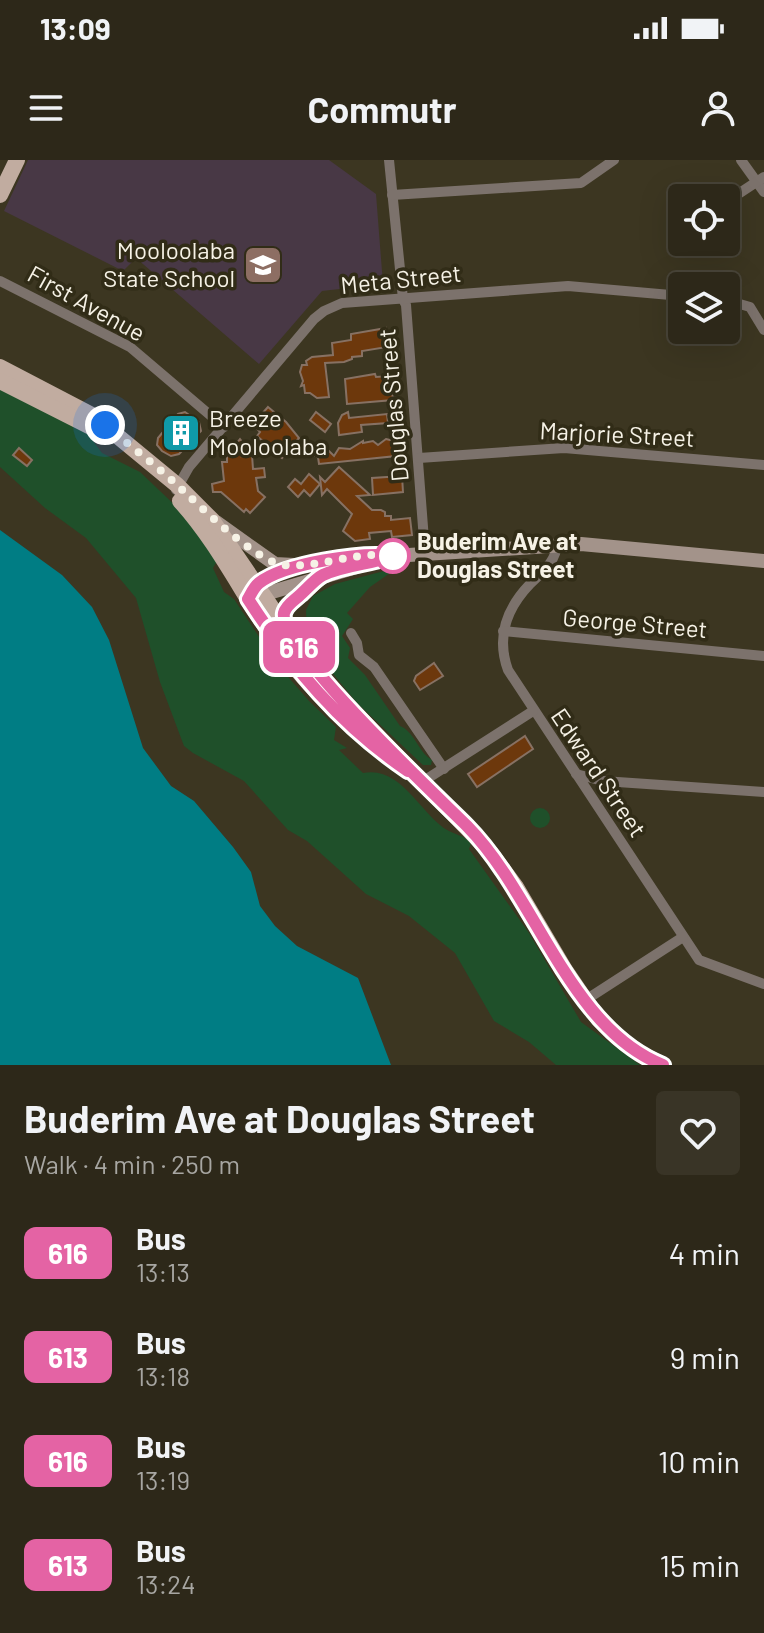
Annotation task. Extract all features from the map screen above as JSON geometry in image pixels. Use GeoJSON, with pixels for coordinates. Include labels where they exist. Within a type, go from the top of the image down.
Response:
{"type":"FeatureCollection","features":[{"type":"Feature","properties":{"kind":"main road"},"geometry":{"type":"LineString","coordinates":[[0,172],[6,160]]}},
{"type":"Feature","properties":{"kind":"main road"},"geometry":{"type":"LineString","coordinates":[[0,195],[17,160]]}},
{"type":"Feature","properties":{"kind":"main road"},"geometry":{"type":"LineString","coordinates":[[0,367],[83,410],[177,485],[212,520],[275,564],[303,565],[348,557],[557,544],[764,561]]}},
{"type":"Feature","properties":{"kind":"main road"},"geometry":{"type":"LineString","coordinates":[[0,381],[108,437],[182,503],[329,686],[468,827],[505,871],[584,1001],[599,1020],[621,1042],[663,1065]]}},
{"type":"Feature","properties":{"kind":"main road"},"geometry":{"type":"LineString","coordinates":[[212,520],[256,592],[279,647],[346,721],[422,782]]}},
{"type":"Feature","properties":{"kind":"main road"},"geometry":{"type":"LineString","coordinates":[[256,592],[393,556]]}},
{"type":"Feature","properties":{"kind":"main road"},"geometry":{"type":"LineString","coordinates":[[256,592],[303,565]]}},
{"type":"Feature","properties":{"kind":"main road"},"geometry":{"type":"LineString","coordinates":[[287,630],[284,614],[288,606],[322,576]]}},
{"type":"Feature","properties":{"kind":"street","name":"Douglas Street"},"geometry":{"type":"LineString","coordinates":[[389,160],[411,349],[425,553]]}},
{"type":"Feature","properties":{"kind":"street"},"geometry":{"type":"LineString","coordinates":[[392,195],[581,183],[614,160]]}},
{"type":"Feature","properties":{"kind":"street"},"geometry":{"type":"LineString","coordinates":[[740,195],[762,184],[741,160]]}},
{"type":"Feature","properties":{"kind":"street","name":"First Avenue"},"geometry":{"type":"LineString","coordinates":[[0,281],[130,347],[224,427]]}},
{"type":"Feature","properties":{"kind":"street","name":"Meta Street"},"geometry":{"type":"LineString","coordinates":[[177,485],[314,319],[342,303],[568,286],[668,295]]}},
{"type":"Feature","properties":{"kind":"street"},"geometry":{"type":"LineString","coordinates":[[759,308],[764,330]]}},
{"type":"Feature","properties":{"kind":"street","name":"Marjorie Street"},"geometry":{"type":"LineString","coordinates":[[419,458],[564,448],[764,465]]}},
{"type":"Feature","properties":{"kind":"street"},"geometry":{"type":"LineString","coordinates":[[177,485],[176,491],[182,503]]}},
{"type":"Feature","properties":{"kind":"street"},"geometry":{"type":"LineString","coordinates":[[503,631],[515,602],[549,566],[557,544]]}},
{"type":"Feature","properties":{"kind":"street","name":"George Street"},"geometry":{"type":"LineString","coordinates":[[503,631],[764,656]]}},
{"type":"Feature","properties":{"kind":"street","name":"Edward Street"},"geometry":{"type":"LineString","coordinates":[[503,631],[502,650],[508,670],[699,960],[764,984]]}},
{"type":"Feature","properties":{"kind":"street"},"geometry":{"type":"LineString","coordinates":[[351,633],[359,655],[374,667],[444,769]]}},
{"type":"Feature","properties":{"kind":"street"},"geometry":{"type":"LineString","coordinates":[[422,782],[533,711]]}},
{"type":"Feature","properties":{"kind":"street"},"geometry":{"type":"LineString","coordinates":[[576,774],[603,781],[764,792]]}},
{"type":"Feature","properties":{"kind":"street"},"geometry":{"type":"LineString","coordinates":[[584,1001],[683,937]]}},
{"type":"Feature","properties":{"kind":"shaded area","name":"Mooloolaba State School"},"geometry":{"type":"Polygon","coordinates":[[[28,160],[329,160],[376,194],[383,284],[322,291],[259,364],[136,258],[123,271],[4,211],[28,160]]]}},
{"type":"Feature","properties":{"kind":"green space"},"geometry":{"type":"Polygon","coordinates":[[[0,387],[82,426],[102,453],[140,472],[180,510],[217,561],[213,568],[224,592],[234,599],[277,664],[336,727],[334,740],[347,748],[339,750],[363,773],[377,773],[400,784],[439,824],[471,843],[469,849],[529,933],[581,1022],[640,1065],[556,1065],[529,1042],[494,1021],[455,953],[409,916],[366,894],[307,841],[288,830],[244,781],[184,746],[160,682],[136,598],[86,538],[45,508],[0,467],[0,387]]]}},
{"type":"Feature","properties":{"kind":"green space"},"geometry":{"type":"Polygon","coordinates":[[[393,571],[370,587],[347,613],[353,619],[342,636],[350,648],[348,658],[365,675],[400,726],[432,760],[431,765],[423,765],[357,703],[307,642],[306,610],[313,596],[335,584],[393,571]]]}},
{"type":"Feature","properties":{"kind":"green space"},"geometry":{"type":"Polygon","coordinates":[[[540,808],[547,811],[550,818],[547,825],[540,828],[533,825],[530,818],[533,811],[540,808]]]}},
{"type":"Feature","properties":{"kind":"water"},"geometry":{"type":"Polygon","coordinates":[[[0,530],[62,575],[92,607],[109,640],[143,748],[171,786],[194,801],[233,847],[251,872],[260,906],[275,926],[297,946],[358,978],[391,1065],[0,1065],[0,530]]]}},
{"type":"Feature","properties":{"kind":"building"},"geometry":{"type":"Polygon","coordinates":[[[386,328],[387,347],[362,351],[362,356],[344,362],[325,363],[329,397],[317,398],[305,393],[300,372],[302,365],[307,365],[306,361],[312,357],[333,355],[332,343],[351,340],[351,334],[386,328]]]}},
{"type":"Feature","properties":{"kind":"building"},"geometry":{"type":"Polygon","coordinates":[[[375,374],[376,377],[390,376],[393,400],[347,404],[345,379],[375,374]]]}},
{"type":"Feature","properties":{"kind":"building"},"geometry":{"type":"Polygon","coordinates":[[[268,407],[299,438],[282,458],[257,436],[260,432],[253,424],[268,407]]]}},
{"type":"Feature","properties":{"kind":"building","name":"Breeze Mooloolaba"},"geometry":{"type":"Polygon","coordinates":[[[185,412],[199,422],[201,431],[179,454],[171,456],[157,445],[158,438],[178,414],[185,412]]]}},
{"type":"Feature","properties":{"kind":"building"},"geometry":{"type":"Polygon","coordinates":[[[316,412],[331,424],[325,432],[310,420],[316,412]]]}},
{"type":"Feature","properties":{"kind":"building"},"geometry":{"type":"Polygon","coordinates":[[[348,412],[349,418],[387,414],[388,423],[361,425],[362,432],[339,435],[338,423],[342,415],[348,412]]]}},
{"type":"Feature","properties":{"kind":"building"},"geometry":{"type":"Polygon","coordinates":[[[240,439],[247,448],[242,456],[252,455],[253,469],[264,468],[265,477],[256,478],[258,491],[265,497],[250,513],[246,509],[244,512],[221,492],[213,492],[212,484],[224,481],[222,462],[227,462],[227,455],[240,439]]]}},
{"type":"Feature","properties":{"kind":"building"},"geometry":{"type":"Polygon","coordinates":[[[386,439],[394,441],[396,456],[319,464],[318,457],[314,455],[318,451],[328,450],[334,456],[339,448],[350,449],[363,441],[373,441],[378,445],[386,439]]]}},
{"type":"Feature","properties":{"kind":"building"},"geometry":{"type":"Polygon","coordinates":[[[19,448],[32,460],[27,466],[13,455],[19,448]]]}},
{"type":"Feature","properties":{"kind":"building"},"geometry":{"type":"Polygon","coordinates":[[[339,467],[370,495],[357,496],[372,510],[385,512],[391,520],[410,518],[412,535],[392,537],[391,531],[369,533],[370,539],[355,541],[343,531],[352,514],[327,489],[322,495],[320,477],[325,482],[339,467]]]}},
{"type":"Feature","properties":{"kind":"building"},"geometry":{"type":"Polygon","coordinates":[[[309,474],[320,484],[310,496],[304,490],[298,497],[288,487],[295,479],[301,484],[309,474]]]}},
{"type":"Feature","properties":{"kind":"building"},"geometry":{"type":"Polygon","coordinates":[[[402,476],[403,492],[373,495],[372,478],[402,476]]]}},
{"type":"Feature","properties":{"kind":"building"},"geometry":{"type":"Polygon","coordinates":[[[434,663],[443,676],[420,690],[414,681],[416,676],[434,663]]]}},
{"type":"Feature","properties":{"kind":"building"},"geometry":{"type":"Polygon","coordinates":[[[525,736],[533,749],[477,787],[468,774],[525,736]]]}},
{"type":"Feature","properties":{"kind":"bus line","name":"616"},"geometry":{"type":"LineString","coordinates":[[408,771],[346,721],[291,663],[248,599],[257,584],[303,565],[380,554],[393,556],[322,576],[288,606],[284,614],[287,630],[329,686],[490,852],[516,887],[584,1001],[599,1020],[621,1042],[663,1065]]}},
{"type":"Feature","properties":{"kind":"place","name":"Mooloolaba State School"},"geometry":{"type":"Point","coordinates":[263,265]}},
{"type":"Feature","properties":{"kind":"place","name":"Breeze Mooloolaba"},"geometry":{"type":"Point","coordinates":[181,433]}},
{"type":"Feature","properties":{"kind":"place","name":"Buderim Ave at Douglas Street"},"geometry":{"type":"Point","coordinates":[393,556]}},
{"type":"Feature","properties":{"kind":"route"},"geometry":{"type":"LineString","coordinates":[[105,425],[177,485],[212,520],[275,564],[303,565],[348,557],[393,556]]}}]}
